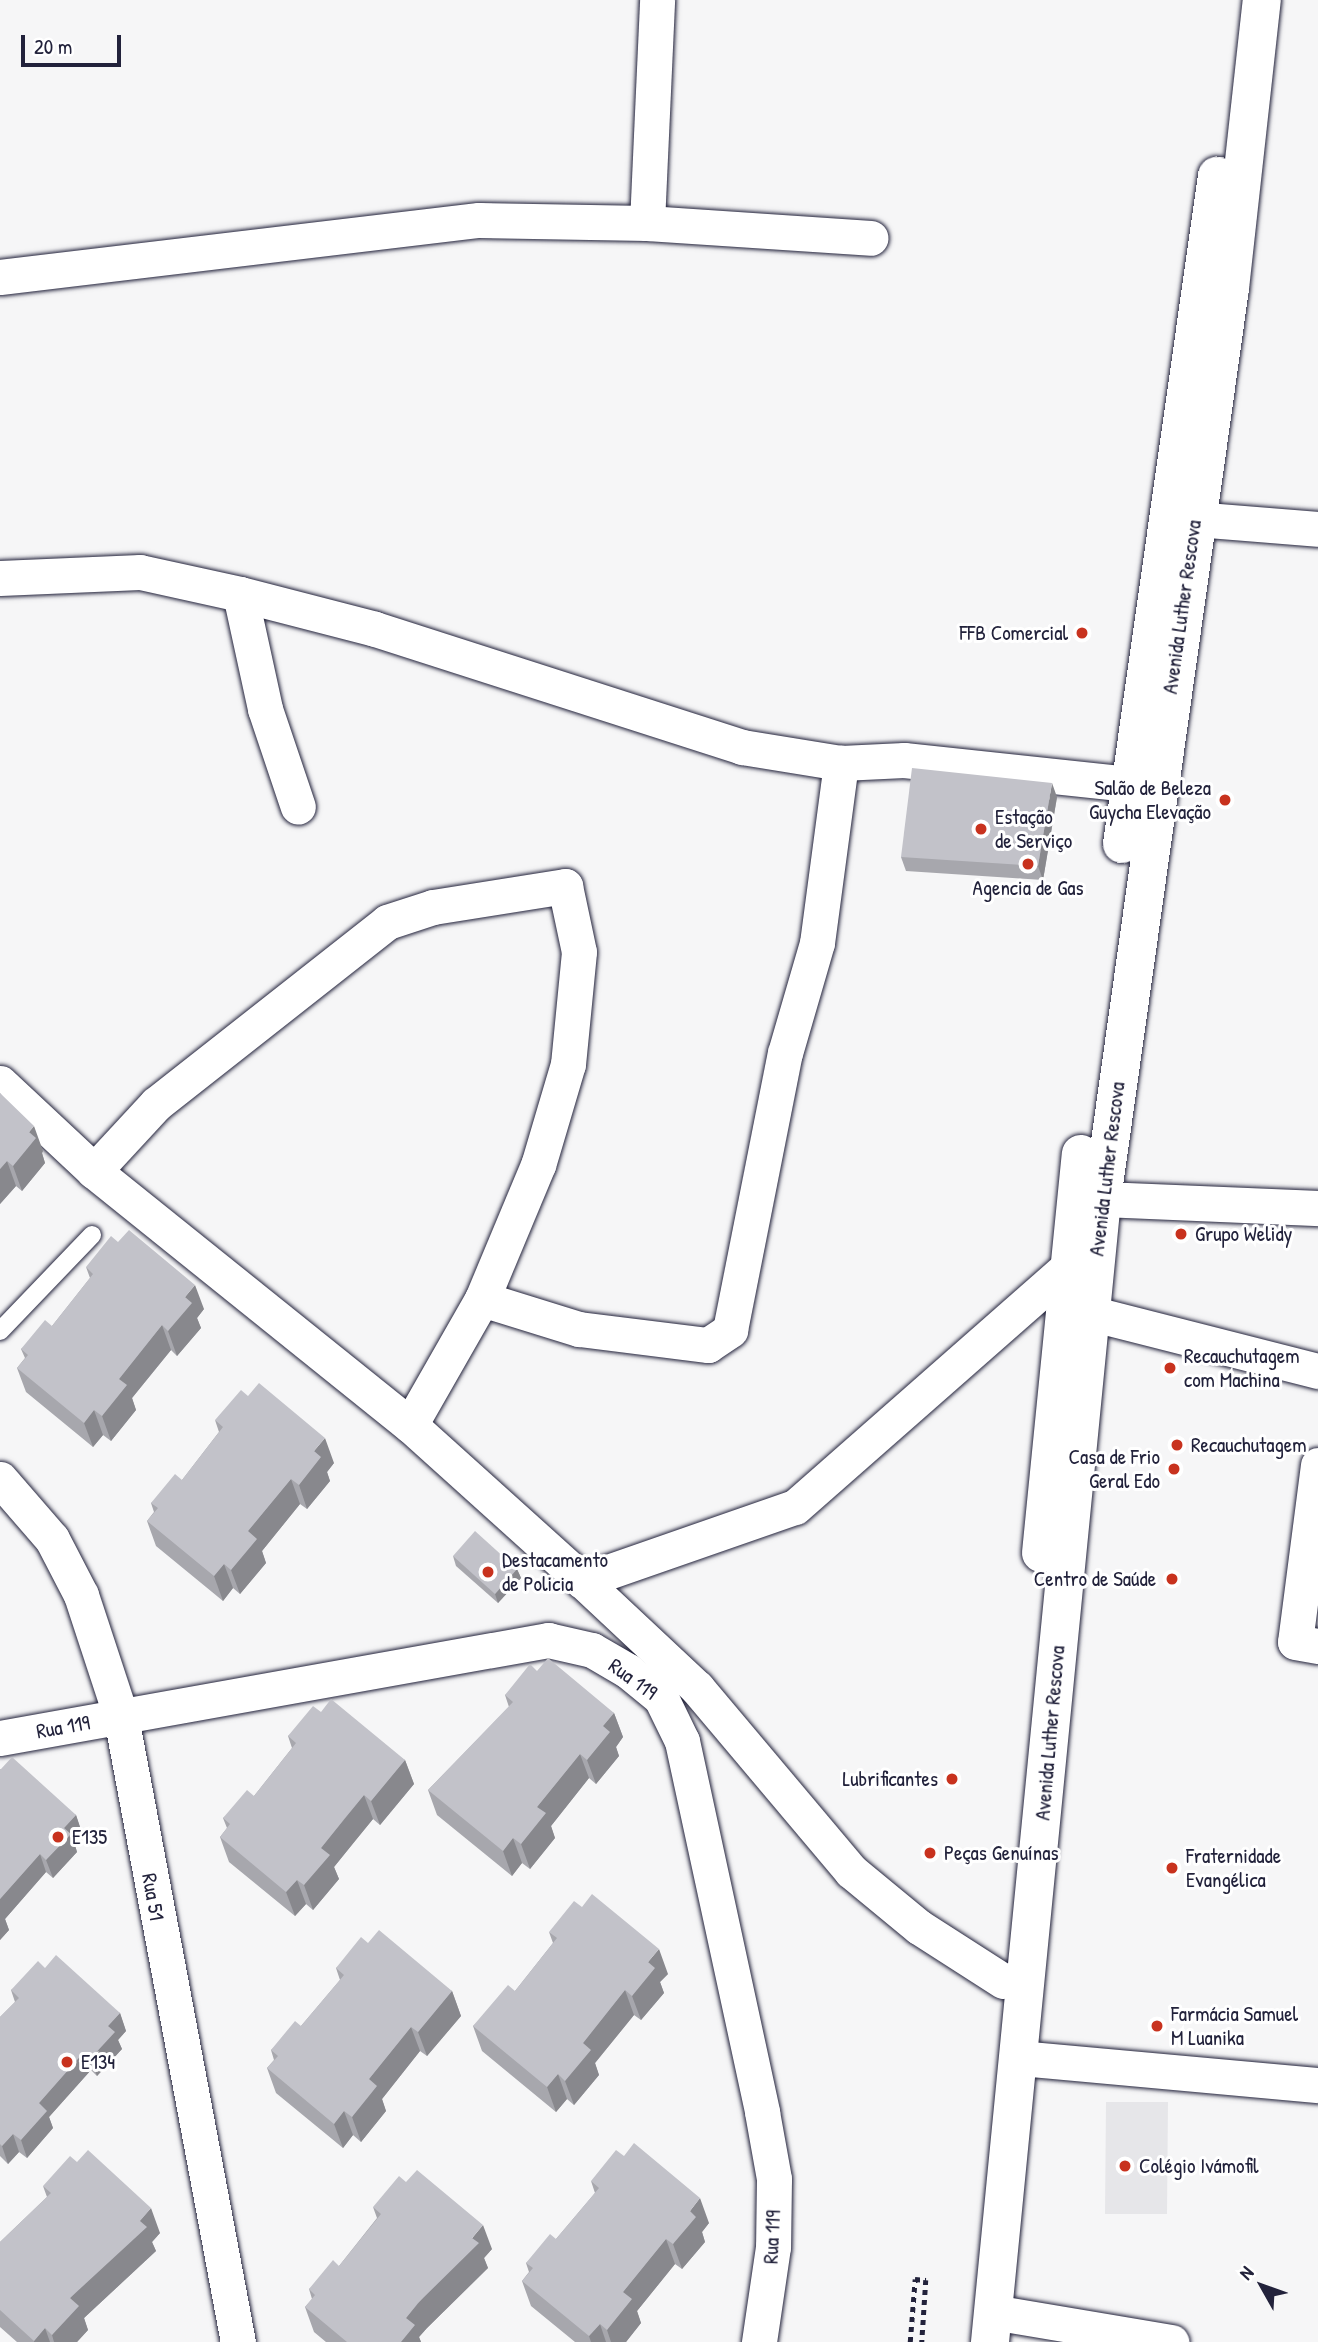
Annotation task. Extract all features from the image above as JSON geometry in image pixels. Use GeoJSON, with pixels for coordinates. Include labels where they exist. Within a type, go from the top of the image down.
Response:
{"type":"FeatureCollection","features":[{"type":"Feature","properties":{"kind":"main road","name":"Avenida Luther Rescova"},"geometry":{"type":"LineString","coordinates":[[968,2342],[1066,1269],[1129,784],[1237,0]]}},
{"type":"Feature","properties":{"kind":"main road","name":"Avenida Luther Rescova"},"geometry":{"type":"LineString","coordinates":[[991,2327],[1102,1199],[1195,519],[1230,288],[1262,0]]}},
{"type":"Feature","properties":{"kind":"street"},"geometry":{"type":"LineString","coordinates":[[647,223],[657,0]]}},
{"type":"Feature","properties":{"kind":"street"},"geometry":{"type":"LineString","coordinates":[[0,277],[479,220],[647,223],[870,238]]}},
{"type":"Feature","properties":{"kind":"street"},"geometry":{"type":"LineString","coordinates":[[1195,519],[1318,530]]}},
{"type":"Feature","properties":{"kind":"street"},"geometry":{"type":"LineString","coordinates":[[0,578],[140,572],[240,594],[375,629],[742,747],[841,764],[904,760],[1129,784]]}},
{"type":"Feature","properties":{"kind":"street"},"geometry":{"type":"LineString","coordinates":[[240,594],[265,709],[299,807]]}},
{"type":"Feature","properties":{"kind":"street"},"geometry":{"type":"LineString","coordinates":[[482,1298],[579,1329],[708,1345],[730,1330],[785,1053],[817,943],[841,764]]}},
{"type":"Feature","properties":{"kind":"street"},"geometry":{"type":"LineString","coordinates":[[94,1171],[156,1104],[387,922],[460,902],[565,886],[579,952],[568,1064],[538,1165],[482,1298],[410,1425]]}},
{"type":"Feature","properties":{"kind":"street"},"geometry":{"type":"LineString","coordinates":[[0,1083],[94,1171],[410,1425],[582,1581],[697,1688],[851,1871],[919,1927],[1003,1981]]}},
{"type":"Feature","properties":{"kind":"street"},"geometry":{"type":"LineString","coordinates":[[1102,1199],[1318,1208]]}},
{"type":"Feature","properties":{"kind":"street"},"geometry":{"type":"LineString","coordinates":[[582,1581],[795,1507],[1066,1269]]}},
{"type":"Feature","properties":{"kind":"street"},"geometry":{"type":"LineString","coordinates":[[1090,1314],[1318,1371]]}},
{"type":"Feature","properties":{"kind":"street"},"geometry":{"type":"LineString","coordinates":[[1318,1465],[1295,1642],[1318,1646]]}},
{"type":"Feature","properties":{"kind":"street","name":"Rua 51"},"geometry":{"type":"LineString","coordinates":[[0,1479],[52,1539],[81,1595],[121,1717],[238,2342]]}},
{"type":"Feature","properties":{"kind":"street","name":"Rua 119"},"geometry":{"type":"LineString","coordinates":[[0,1738],[548,1640],[592,1650],[661,1698],[682,1741],[716,1885],[774,2179],[773,2247],[759,2342]]}},
{"type":"Feature","properties":{"kind":"street"},"geometry":{"type":"LineString","coordinates":[[1019,2058],[1318,2085]]}},
{"type":"Feature","properties":{"kind":"street"},"geometry":{"type":"LineString","coordinates":[[991,2327],[1172,2342]]}},
{"type":"Feature","properties":{"kind":"lane"},"geometry":{"type":"LineString","coordinates":[[0,1331],[92,1235]]}},
{"type":"Feature","properties":{"kind":"path"},"geometry":{"type":"LineString","coordinates":[[910,2342],[915,2279],[926,2280],[922,2342]]}},
{"type":"Feature","properties":{"kind":"shaded area"},"geometry":{"type":"Polygon","coordinates":[[[1106,2102],[1168,2102],[1167,2214],[1105,2214],[1106,2102]]]}},
{"type":"Feature","properties":{"kind":"building","name":"Estação de Serviço"},"geometry":{"type":"Polygon","coordinates":[[[912,768],[1052,783],[1038,866],[901,857],[912,768]]]}},
{"type":"Feature","properties":{"kind":"building"},"geometry":{"type":"Polygon","coordinates":[[[0,1093],[34,1126],[29,1132],[36,1138],[13,1166],[7,1161],[0,1169],[0,1093]]]}},
{"type":"Feature","properties":{"kind":"building"},"geometry":{"type":"Polygon","coordinates":[[[129,1230],[195,1285],[185,1297],[192,1303],[168,1331],[162,1325],[119,1379],[127,1385],[102,1416],[94,1410],[84,1423],[17,1368],[28,1355],[21,1349],[45,1320],[52,1326],[93,1274],[86,1267],[111,1236],[118,1242],[129,1230]]]}},
{"type":"Feature","properties":{"kind":"building"},"geometry":{"type":"Polygon","coordinates":[[[259,1383],[325,1438],[314,1451],[321,1457],[299,1485],[291,1479],[248,1531],[257,1539],[231,1570],[224,1564],[214,1576],[147,1521],[158,1508],[151,1503],[175,1474],[182,1480],[223,1427],[215,1420],[241,1390],[248,1396],[259,1383]]]}},
{"type":"Feature","properties":{"kind":"building","name":"Destacamento de Policia"},"geometry":{"type":"Polygon","coordinates":[[[475,1531],[517,1569],[495,1594],[453,1556],[475,1531]]]}},
{"type":"Feature","properties":{"kind":"building"},"geometry":{"type":"Polygon","coordinates":[[[548,1658],[614,1713],[603,1726],[610,1732],[587,1760],[580,1754],[537,1807],[546,1813],[521,1844],[513,1838],[503,1851],[428,1790],[513,1702],[505,1695],[530,1664],[537,1671],[548,1658]]]}},
{"type":"Feature","properties":{"kind":"building"},"geometry":{"type":"Polygon","coordinates":[[[331,1699],[405,1760],[371,1801],[364,1795],[345,1818],[321,1848],[330,1855],[304,1885],[297,1880],[286,1892],[220,1837],[230,1824],[223,1818],[247,1790],[254,1796],[296,1743],[288,1736],[313,1706],[321,1712],[331,1699]]]}},
{"type":"Feature","properties":{"kind":"building","name":"E135"},"geometry":{"type":"Polygon","coordinates":[[[12,1757],[76,1815],[64,1828],[71,1834],[46,1860],[40,1854],[0,1899],[0,1769],[12,1757]]]}},
{"type":"Feature","properties":{"kind":"building"},"geometry":{"type":"Polygon","coordinates":[[[592,1894],[659,1949],[648,1962],[655,1968],[632,1996],[625,1990],[583,2043],[591,2050],[565,2081],[558,2074],[547,2087],[473,2026],[508,1985],[515,1991],[557,1938],[549,1932],[574,1901],[582,1907],[592,1894]]]}},
{"type":"Feature","properties":{"kind":"building"},"geometry":{"type":"Polygon","coordinates":[[[379,1930],[452,1991],[418,2032],[411,2027],[369,2079],[377,2086],[352,2117],[344,2111],[334,2124],[267,2068],[278,2056],[271,2050],[295,2021],[301,2026],[344,1975],[336,1968],[361,1937],[368,1943],[379,1930]]]}},
{"type":"Feature","properties":{"kind":"building","name":"E134"},"geometry":{"type":"Polygon","coordinates":[[[56,1955],[120,2013],[108,2026],[115,2032],[91,2058],[84,2052],[39,2103],[47,2111],[21,2140],[13,2134],[2,2146],[0,2017],[19,1998],[11,1990],[38,1961],[45,1968],[56,1955]]]}},
{"type":"Feature","properties":{"kind":"building"},"geometry":{"type":"Polygon","coordinates":[[[634,2143],[700,2198],[690,2211],[696,2217],[673,2244],[666,2239],[623,2292],[632,2299],[607,2330],[600,2324],[589,2336],[522,2281],[533,2268],[526,2263],[550,2234],[556,2239],[599,2188],[591,2181],[616,2150],[624,2156],[634,2143]]]}},
{"type":"Feature","properties":{"kind":"building"},"geometry":{"type":"Polygon","coordinates":[[[88,2150],[151,2208],[140,2221],[147,2227],[70,2298],[79,2306],[52,2335],[45,2328],[34,2341],[0,2310],[0,2242],[51,2193],[43,2186],[70,2156],[77,2162],[88,2150]]]}},
{"type":"Feature","properties":{"kind":"building"},"geometry":{"type":"Polygon","coordinates":[[[417,2170],[483,2225],[472,2238],[479,2243],[406,2318],[415,2325],[401,2342],[347,2342],[305,2307],[315,2295],[309,2289],[333,2260],[339,2266],[381,2214],[373,2207],[399,2176],[406,2182],[417,2170]]]}},
{"type":"Feature","properties":{"kind":"place","name":"FFB Comercial"},"geometry":{"type":"Point","coordinates":[1082,633]}},
{"type":"Feature","properties":{"kind":"place","name":"Salão de Beleza Guycha Elevação"},"geometry":{"type":"Point","coordinates":[1225,800]}},
{"type":"Feature","properties":{"kind":"place","name":"Estação de Serviço"},"geometry":{"type":"Point","coordinates":[981,829]}},
{"type":"Feature","properties":{"kind":"place","name":"Agencia de Gas"},"geometry":{"type":"Point","coordinates":[1028,864]}},
{"type":"Feature","properties":{"kind":"place","name":"Grupo Welidy"},"geometry":{"type":"Point","coordinates":[1181,1234]}},
{"type":"Feature","properties":{"kind":"place","name":"Recauchutagem com Machina"},"geometry":{"type":"Point","coordinates":[1170,1368]}},
{"type":"Feature","properties":{"kind":"place","name":"Recauchutagem"},"geometry":{"type":"Point","coordinates":[1177,1445]}},
{"type":"Feature","properties":{"kind":"place","name":"Casa de Frio Geral Edo"},"geometry":{"type":"Point","coordinates":[1174,1469]}},
{"type":"Feature","properties":{"kind":"place","name":"Destacamento de Policia"},"geometry":{"type":"Point","coordinates":[488,1572]}},
{"type":"Feature","properties":{"kind":"place","name":"Centro de Saúde"},"geometry":{"type":"Point","coordinates":[1172,1579]}},
{"type":"Feature","properties":{"kind":"place","name":"Lubrificantes"},"geometry":{"type":"Point","coordinates":[952,1779]}},
{"type":"Feature","properties":{"kind":"place","name":"E135"},"geometry":{"type":"Point","coordinates":[58,1837]}},
{"type":"Feature","properties":{"kind":"place","name":"Peças Genuínas"},"geometry":{"type":"Point","coordinates":[930,1853]}},
{"type":"Feature","properties":{"kind":"place","name":"Fraternidade Evangélica"},"geometry":{"type":"Point","coordinates":[1172,1868]}},
{"type":"Feature","properties":{"kind":"place","name":"Farmácia Samuel M Luanika"},"geometry":{"type":"Point","coordinates":[1157,2026]}},
{"type":"Feature","properties":{"kind":"place","name":"E134"},"geometry":{"type":"Point","coordinates":[67,2062]}},
{"type":"Feature","properties":{"kind":"place","name":"Colégio Ivámofil"},"geometry":{"type":"Point","coordinates":[1125,2166]}}]}
